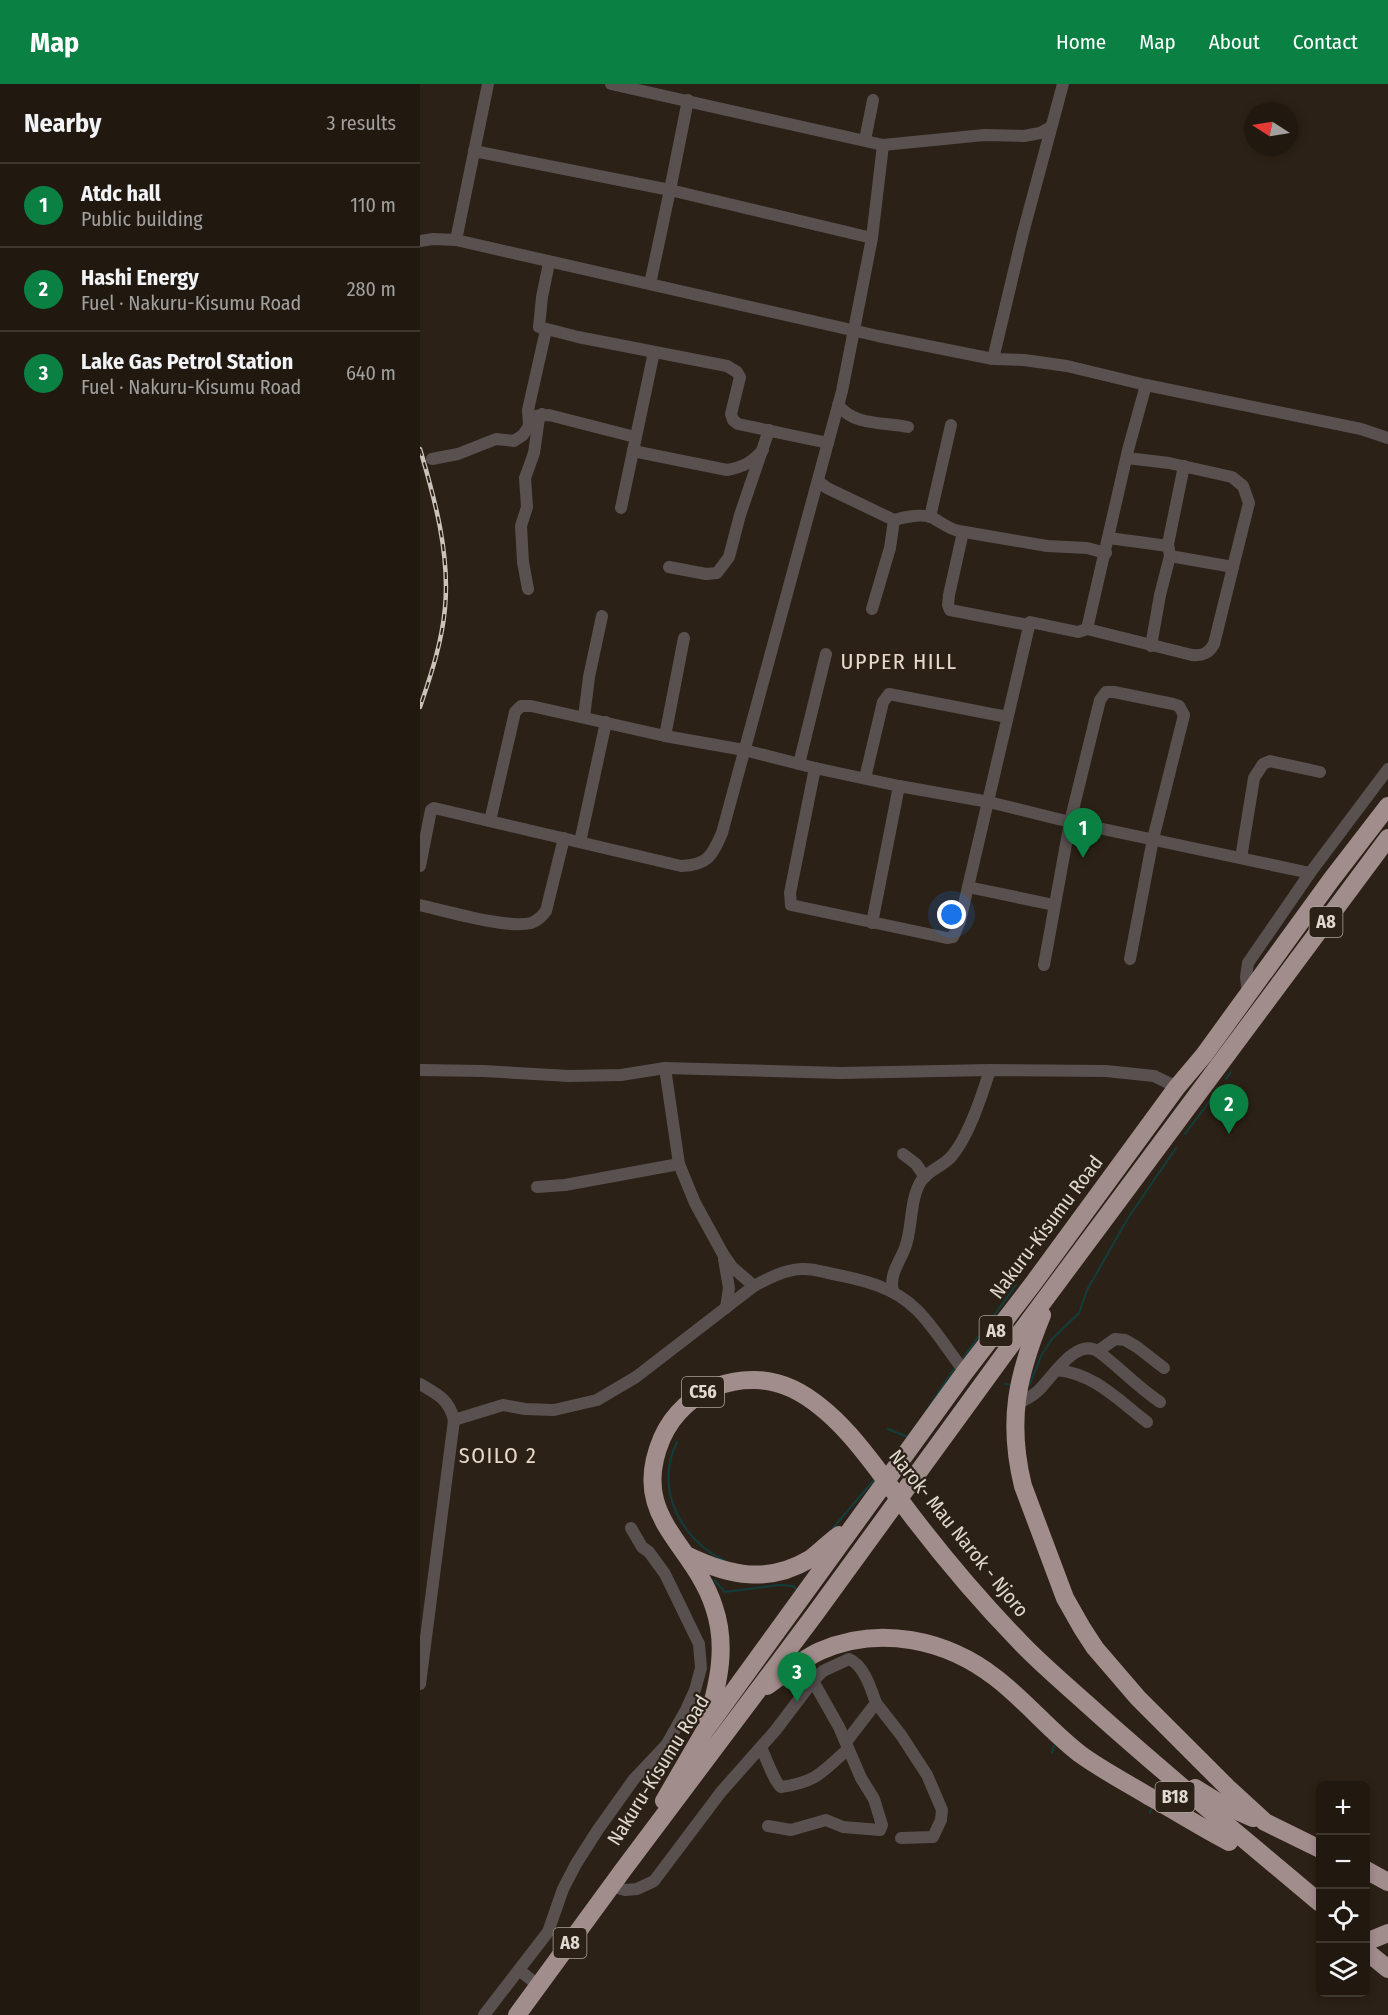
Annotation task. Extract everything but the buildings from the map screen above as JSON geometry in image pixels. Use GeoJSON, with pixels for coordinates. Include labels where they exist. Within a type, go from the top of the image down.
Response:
{"type":"FeatureCollection","features":[{"type":"Feature","properties":{"kind":"highway","name":"Nakuru-Kisumu Road"},"geometry":{"type":"LineString","coordinates":[[623,1870],[704,1732],[965,1372],[1388,806]]}},
{"type":"Feature","properties":{"kind":"highway","name":"Nakuru-Kisumu Road"},"geometry":{"type":"LineString","coordinates":[[623,1870],[710,1757],[1005,1353],[1388,838]]}},
{"type":"Feature","properties":{"kind":"highway"},"geometry":{"type":"LineString","coordinates":[[1061,1279],[1042,1315],[1027,1353],[1016,1404],[1014,1428],[1023,1486],[1065,1598],[1095,1648],[1138,1698],[1215,1776],[1265,1822]]}},
{"type":"Feature","properties":{"kind":"highway","name":"C56"},"geometry":{"type":"LineString","coordinates":[[688,1556],[668,1531],[658,1510],[654,1498],[653,1475],[656,1455],[669,1425],[677,1413],[706,1390],[742,1380],[764,1380],[784,1385],[811,1399],[822,1408],[866,1456]]}},
{"type":"Feature","properties":{"kind":"highway","name":"Narok- Mau Narok - Njoro"},"geometry":{"type":"LineString","coordinates":[[866,1456],[966,1584],[1042,1665],[1152,1763],[1316,1900]]}},
{"type":"Feature","properties":{"kind":"highway"},"geometry":{"type":"LineString","coordinates":[[688,1556],[707,1565],[737,1574],[762,1576],[774,1574],[813,1557],[856,1523]]}},
{"type":"Feature","properties":{"kind":"highway"},"geometry":{"type":"LineString","coordinates":[[688,1556],[710,1594],[721,1639],[720,1667],[715,1695],[704,1732]]}},
{"type":"Feature","properties":{"kind":"highway"},"geometry":{"type":"LineString","coordinates":[[751,1698],[801,1662],[831,1647],[865,1639],[898,1638],[923,1641],[959,1654],[979,1665],[998,1679],[1051,1730],[1082,1755],[1229,1842]]}},
{"type":"Feature","properties":{"kind":"highway","name":"Narok- Mau Narok - Njoro"},"geometry":{"type":"LineString","coordinates":[[1042,1665],[1045,1671],[1118,1747],[1229,1842],[1316,1912]]}},
{"type":"Feature","properties":{"kind":"highway"},"geometry":{"type":"LineString","coordinates":[[1152,1763],[1221,1804],[1316,1847]]}},
{"type":"Feature","properties":{"kind":"highway","name":"A8"},"geometry":{"type":"LineString","coordinates":[[518,2015],[623,1870]]}},
{"type":"Feature","properties":{"kind":"highway"},"geometry":{"type":"LineString","coordinates":[[1370,1873],[1388,1882]]}},
{"type":"Feature","properties":{"kind":"highway"},"geometry":{"type":"LineString","coordinates":[[1368,1943],[1388,1933]]}},
{"type":"Feature","properties":{"kind":"highway"},"geometry":{"type":"LineString","coordinates":[[1370,1947],[1388,1958]]}},
{"type":"Feature","properties":{"kind":"highway"},"geometry":{"type":"LineString","coordinates":[[1370,1949],[1388,1969]]}},
{"type":"Feature","properties":{"kind":"street"},"geometry":{"type":"LineString","coordinates":[[456,240],[488,84]]}},
{"type":"Feature","properties":{"kind":"street"},"geometry":{"type":"LineString","coordinates":[[611,84],[883,145],[973,136],[1024,136],[1040,133],[1051,127]]}},
{"type":"Feature","properties":{"kind":"street"},"geometry":{"type":"LineString","coordinates":[[993,359],[1023,233],[1063,84]]}},
{"type":"Feature","properties":{"kind":"street"},"geometry":{"type":"LineString","coordinates":[[650,284],[688,100]]}},
{"type":"Feature","properties":{"kind":"street"},"geometry":{"type":"LineString","coordinates":[[865,140],[873,100]]}},
{"type":"Feature","properties":{"kind":"street"},"geometry":{"type":"LineString","coordinates":[[420,866],[432,808],[564,838],[647,860],[681,866],[701,864],[713,853],[722,833],[838,405],[855,331],[872,238],[883,145]]}},
{"type":"Feature","properties":{"kind":"street"},"geometry":{"type":"LineString","coordinates":[[474,151],[670,190],[872,238]]}},
{"type":"Feature","properties":{"kind":"street"},"geometry":{"type":"LineString","coordinates":[[420,241],[456,240],[855,331],[993,359],[1024,360],[1067,366],[1146,385],[1361,429],[1388,438]]}},
{"type":"Feature","properties":{"kind":"street"},"geometry":{"type":"LineString","coordinates":[[549,263],[539,327],[732,368],[740,377],[731,414],[733,420],[738,424],[828,443]]}},
{"type":"Feature","properties":{"kind":"street"},"geometry":{"type":"LineString","coordinates":[[432,459],[458,454],[496,439],[514,441],[527,430],[528,410],[546,330]]}},
{"type":"Feature","properties":{"kind":"street"},"geometry":{"type":"LineString","coordinates":[[621,508],[654,352]]}},
{"type":"Feature","properties":{"kind":"street"},"geometry":{"type":"LineString","coordinates":[[1088,629],[1146,385]]}},
{"type":"Feature","properties":{"kind":"street"},"geometry":{"type":"LineString","coordinates":[[838,405],[852,417],[880,425],[908,427]]}},
{"type":"Feature","properties":{"kind":"street"},"geometry":{"type":"LineString","coordinates":[[529,418],[542,414],[635,437]]}},
{"type":"Feature","properties":{"kind":"street"},"geometry":{"type":"LineString","coordinates":[[528,589],[523,562],[521,526],[527,507],[525,478],[534,453],[539,418],[542,414]]}},
{"type":"Feature","properties":{"kind":"street"},"geometry":{"type":"LineString","coordinates":[[930,518],[951,425]]}},
{"type":"Feature","properties":{"kind":"street"},"geometry":{"type":"LineString","coordinates":[[669,567],[706,574],[717,573],[723,567],[729,557],[740,515],[769,430]]}},
{"type":"Feature","properties":{"kind":"street"},"geometry":{"type":"LineString","coordinates":[[633,451],[727,470],[740,468],[752,462],[763,450]]}},
{"type":"Feature","properties":{"kind":"street"},"geometry":{"type":"LineString","coordinates":[[815,768],[790,903],[793,906],[872,923],[947,938],[953,937],[959,925],[1030,622],[1078,632],[1088,629],[1192,656],[1203,655],[1210,651],[1214,644],[1249,503],[1243,486],[1232,477],[1184,466],[1127,458]]}},
{"type":"Feature","properties":{"kind":"street"},"geometry":{"type":"LineString","coordinates":[[1151,646],[1184,466]]}},
{"type":"Feature","properties":{"kind":"street"},"geometry":{"type":"LineString","coordinates":[[818,481],[827,488],[894,520],[904,517],[930,518],[950,529],[963,532],[1047,546],[1087,548],[1106,553]]}},
{"type":"Feature","properties":{"kind":"street"},"geometry":{"type":"LineString","coordinates":[[872,609],[890,549],[894,520]]}},
{"type":"Feature","properties":{"kind":"street"},"geometry":{"type":"LineString","coordinates":[[963,532],[949,595],[950,610],[1028,625]]}},
{"type":"Feature","properties":{"kind":"street"},"geometry":{"type":"LineString","coordinates":[[1109,538],[1233,567]]}},
{"type":"Feature","properties":{"kind":"street"},"geometry":{"type":"LineString","coordinates":[[584,717],[602,616]]}},
{"type":"Feature","properties":{"kind":"street"},"geometry":{"type":"LineString","coordinates":[[665,736],[684,638]]}},
{"type":"Feature","properties":{"kind":"street"},"geometry":{"type":"LineString","coordinates":[[799,764],[826,654]]}},
{"type":"Feature","properties":{"kind":"street"},"geometry":{"type":"LineString","coordinates":[[1044,965],[1070,822],[1103,695],[1114,692],[1179,706],[1184,715],[1154,839],[1130,959]]}},
{"type":"Feature","properties":{"kind":"street"},"geometry":{"type":"LineString","coordinates":[[865,778],[883,702],[889,694],[1007,717]]}},
{"type":"Feature","properties":{"kind":"street"},"geometry":{"type":"LineString","coordinates":[[490,821],[515,712],[521,706],[531,706],[665,736],[744,750],[899,786],[989,802],[1070,822],[1310,873]]}},
{"type":"Feature","properties":{"kind":"street"},"geometry":{"type":"LineString","coordinates":[[580,842],[606,722]]}},
{"type":"Feature","properties":{"kind":"street"},"geometry":{"type":"LineString","coordinates":[[1240,858],[1254,778],[1263,764],[1270,762],[1320,772]]}},
{"type":"Feature","properties":{"kind":"street"},"geometry":{"type":"LineString","coordinates":[[1248,994],[1246,977],[1248,963],[1310,873],[1388,769]]}},
{"type":"Feature","properties":{"kind":"street"},"geometry":{"type":"LineString","coordinates":[[872,923],[899,786]]}},
{"type":"Feature","properties":{"kind":"street"},"geometry":{"type":"LineString","coordinates":[[420,905],[488,920],[532,923],[542,917],[546,911],[564,838]]}},
{"type":"Feature","properties":{"kind":"street"},"geometry":{"type":"LineString","coordinates":[[968,888],[1054,905]]}},
{"type":"Feature","properties":{"kind":"street"},"geometry":{"type":"LineString","coordinates":[[420,1070],[569,1076],[621,1075],[665,1068],[840,1073],[990,1070],[1136,1073],[1154,1076],[1177,1087]]}},
{"type":"Feature","properties":{"kind":"street"},"geometry":{"type":"LineString","coordinates":[[665,1068],[679,1164],[695,1203],[723,1254],[732,1267],[754,1286]]}},
{"type":"Feature","properties":{"kind":"street"},"geometry":{"type":"LineString","coordinates":[[668,1092],[678,1078],[691,1069]]}},
{"type":"Feature","properties":{"kind":"street"},"geometry":{"type":"LineString","coordinates":[[893,1292],[892,1277],[904,1249],[916,1192],[925,1177],[950,1157],[957,1147],[971,1121],[990,1070]]}},
{"type":"Feature","properties":{"kind":"street"},"geometry":{"type":"LineString","coordinates":[[903,1154],[916,1164],[925,1177]]}},
{"type":"Feature","properties":{"kind":"street"},"geometry":{"type":"LineString","coordinates":[[537,1187],[585,1182],[679,1164]]}},
{"type":"Feature","properties":{"kind":"street"},"geometry":{"type":"LineString","coordinates":[[723,1254],[729,1288],[726,1308]]}},
{"type":"Feature","properties":{"kind":"street"},"geometry":{"type":"LineString","coordinates":[[454,1420],[502,1405],[554,1410],[597,1400],[636,1377],[754,1286],[772,1276],[789,1271],[814,1269],[872,1283],[893,1292],[917,1311],[965,1372]]}},
{"type":"Feature","properties":{"kind":"street"},"geometry":{"type":"LineString","coordinates":[[1098,1351],[1115,1339],[1125,1340],[1164,1368]]}},
{"type":"Feature","properties":{"kind":"street"},"geometry":{"type":"LineString","coordinates":[[1016,1404],[1031,1397],[1078,1350],[1087,1348],[1098,1351],[1139,1388],[1160,1402]]}},
{"type":"Feature","properties":{"kind":"street"},"geometry":{"type":"LineString","coordinates":[[1057,1370],[1089,1377],[1147,1422]]}},
{"type":"Feature","properties":{"kind":"street"},"geometry":{"type":"LineString","coordinates":[[420,1384],[451,1406],[454,1420],[420,1684]]}},
{"type":"Feature","properties":{"kind":"street"},"geometry":{"type":"LineString","coordinates":[[1126,1406],[1139,1388]]}},
{"type":"Feature","properties":{"kind":"street"},"geometry":{"type":"LineString","coordinates":[[484,2015],[548,1932],[563,1889],[597,1831],[634,1779],[667,1744],[678,1726],[701,1668],[699,1644],[692,1627],[665,1574],[650,1552],[642,1547],[631,1528]]}},
{"type":"Feature","properties":{"kind":"street"},"geometry":{"type":"LineString","coordinates":[[612,1886],[626,1890],[637,1889],[654,1881],[721,1792],[761,1747],[813,1681],[823,1671],[839,1662],[852,1660],[867,1680],[876,1703],[901,1735],[927,1775],[942,1810],[941,1820],[933,1837],[901,1838]]}},
{"type":"Feature","properties":{"kind":"street"},"geometry":{"type":"LineString","coordinates":[[768,1826],[791,1830],[826,1820],[843,1827],[880,1830],[882,1825],[874,1799],[813,1681]]}},
{"type":"Feature","properties":{"kind":"street"},"geometry":{"type":"LineString","coordinates":[[761,1747],[777,1784],[781,1787],[802,1784],[817,1777],[846,1746],[876,1703]]}},
{"type":"Feature","properties":{"kind":"street"},"geometry":{"type":"LineString","coordinates":[[519,1970],[539,1986]]}},
{"type":"Feature","properties":{"kind":"waterway"},"geometry":{"type":"LineString","coordinates":[[1226,1079],[1231,1072]]}},
{"type":"Feature","properties":{"kind":"waterway"},"geometry":{"type":"LineString","coordinates":[[1185,1134],[1218,1090]]}},
{"type":"Feature","properties":{"kind":"waterway"},"geometry":{"type":"LineString","coordinates":[[1027,1385],[1030,1384],[1041,1356],[1052,1339],[1079,1313],[1087,1290],[1128,1218],[1176,1148]]}},
{"type":"Feature","properties":{"kind":"waterway"},"geometry":{"type":"LineString","coordinates":[[963,1358],[1016,1285]]}},
{"type":"Feature","properties":{"kind":"waterway"},"geometry":{"type":"LineString","coordinates":[[925,1413],[954,1369]]}},
{"type":"Feature","properties":{"kind":"waterway"},"geometry":{"type":"LineString","coordinates":[[1005,1384],[1011,1385]]}},
{"type":"Feature","properties":{"kind":"waterway"},"geometry":{"type":"LineString","coordinates":[[888,1429],[908,1437]]}},
{"type":"Feature","properties":{"kind":"waterway"},"geometry":{"type":"LineString","coordinates":[[677,1442],[671,1460],[669,1477],[670,1495],[676,1511],[684,1527],[696,1540],[709,1552],[725,1561]]}},
{"type":"Feature","properties":{"kind":"waterway"},"geometry":{"type":"LineString","coordinates":[[833,1528],[874,1480]]}},
{"type":"Feature","properties":{"kind":"waterway"},"geometry":{"type":"LineString","coordinates":[[714,1580],[725,1592],[779,1585],[793,1586],[797,1590]]}},
{"type":"Feature","properties":{"kind":"waterway"},"geometry":{"type":"LineString","coordinates":[[1052,1753],[1054,1746]]}},
{"type":"Feature","properties":{"kind":"waterway"},"geometry":{"type":"LineString","coordinates":[[1150,1813],[1152,1807]]}},
{"type":"Feature","properties":{"kind":"railway"},"geometry":{"type":"LineString","coordinates":[[420,449],[440,527],[446,588],[444,621],[439,646],[420,707]]}},
{"type":"Feature","properties":{"kind":"place","name":"Atdc hall"},"geometry":{"type":"Point","coordinates":[1083,858]}},
{"type":"Feature","properties":{"kind":"place","name":"Hashi Energy"},"geometry":{"type":"Point","coordinates":[1229,1134]}},
{"type":"Feature","properties":{"kind":"place","name":"Lake Gas Petrol Station"},"geometry":{"type":"Point","coordinates":[797,1702]}},
{"type":"Feature","properties":{"kind":"district","name":"UPPER HILL"},"geometry":{"type":"Point","coordinates":[899,661]}},
{"type":"Feature","properties":{"kind":"district","name":"SOILO 2"},"geometry":{"type":"Point","coordinates":[498,1455]}}]}
